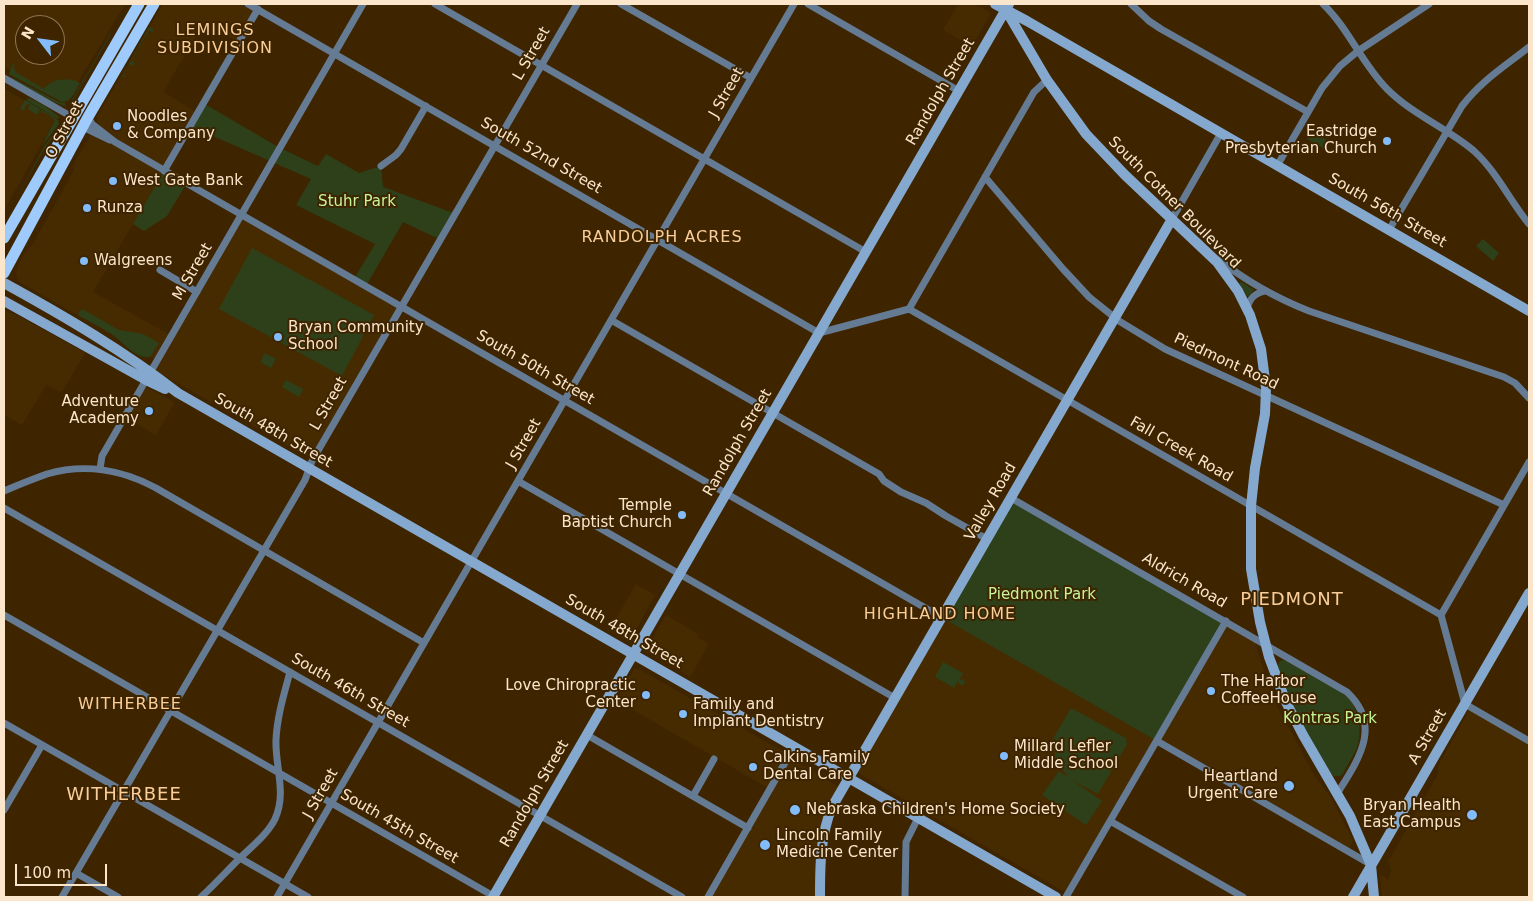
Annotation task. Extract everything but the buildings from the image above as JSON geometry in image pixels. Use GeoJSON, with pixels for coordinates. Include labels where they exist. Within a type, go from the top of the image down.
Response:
{"type":"FeatureCollection","features":[{"type":"Feature","properties":{"kind":"main road","name":"O Street"},"geometry":{"type":"LineString","coordinates":[[4,238],[72,117],[139,4]]}},
{"type":"Feature","properties":{"kind":"main road","name":"O Street"},"geometry":{"type":"LineString","coordinates":[[4,272],[86,122],[154,4]]}},
{"type":"Feature","properties":{"kind":"main road","name":"South 56th Street"},"geometry":{"type":"LineString","coordinates":[[995,4],[1005,6],[1027,21],[1529,311]]}},
{"type":"Feature","properties":{"kind":"main road","name":"Randolph Street"},"geometry":{"type":"LineString","coordinates":[[494,897],[959,91],[1005,6]]}},
{"type":"Feature","properties":{"kind":"main road","name":"South Cotner Boulevard"},"geometry":{"type":"LineString","coordinates":[[1005,6],[1046,80],[1069,112],[1105,155],[1217,262],[1247,308],[1256,331],[1266,376],[1265,414],[1255,468],[1251,506],[1252,569],[1256,604],[1265,644],[1276,678],[1289,707],[1355,827],[1371,865],[1374,897]]}},
{"type":"Feature","properties":{"kind":"main road"},"geometry":{"type":"LineString","coordinates":[[86,122],[81,120],[82,112],[103,74],[110,52]]}},
{"type":"Feature","properties":{"kind":"main road"},"geometry":{"type":"LineString","coordinates":[[47,195],[50,177],[73,130],[74,122],[72,117]]}},
{"type":"Feature","properties":{"kind":"main road","name":"Valley Road"},"geometry":{"type":"LineString","coordinates":[[820,897],[820,858],[823,835],[832,807],[1172,219]]}},
{"type":"Feature","properties":{"kind":"main road","name":"South 48th Street"},"geometry":{"type":"LineString","coordinates":[[4,283],[98,339],[148,376]]}},
{"type":"Feature","properties":{"kind":"main road","name":"South 48th Street"},"geometry":{"type":"LineString","coordinates":[[4,301],[148,376],[1056,897]]}},
{"type":"Feature","properties":{"kind":"main road","name":"A Street"},"geometry":{"type":"LineString","coordinates":[[1353,897],[1529,593]]}},
{"type":"Feature","properties":{"kind":"street","name":"South 52nd Street"},"geometry":{"type":"LineString","coordinates":[[248,4],[819,332]]}},
{"type":"Feature","properties":{"kind":"street","name":"M Street"},"geometry":{"type":"LineString","coordinates":[[100,469],[102,456],[363,4]]}},
{"type":"Feature","properties":{"kind":"street"},"geometry":{"type":"LineString","coordinates":[[435,4],[866,252]]}},
{"type":"Feature","properties":{"kind":"street","name":"L Street"},"geometry":{"type":"LineString","coordinates":[[62,897],[305,480],[309,468],[577,4]]}},
{"type":"Feature","properties":{"kind":"street"},"geometry":{"type":"LineString","coordinates":[[621,4],[751,78]]}},
{"type":"Feature","properties":{"kind":"street","name":"J Street"},"geometry":{"type":"LineString","coordinates":[[277,897],[794,4]]}},
{"type":"Feature","properties":{"kind":"street"},"geometry":{"type":"LineString","coordinates":[[808,4],[959,91]]}},
{"type":"Feature","properties":{"kind":"street"},"geometry":{"type":"LineString","coordinates":[[1131,4],[1161,29],[1308,112]]}},
{"type":"Feature","properties":{"kind":"street"},"geometry":{"type":"LineString","coordinates":[[1323,4],[1335,16],[1376,77],[1397,98],[1469,147],[1487,164],[1529,224]]}},
{"type":"Feature","properties":{"kind":"street"},"geometry":{"type":"LineString","coordinates":[[1277,166],[1308,112],[1340,66],[1358,51],[1429,4]]}},
{"type":"Feature","properties":{"kind":"street"},"geometry":{"type":"LineString","coordinates":[[164,171],[258,9]]}},
{"type":"Feature","properties":{"kind":"street"},"geometry":{"type":"LineString","coordinates":[[1389,230],[1462,106],[1495,72],[1529,47]]}},
{"type":"Feature","properties":{"kind":"street"},"geometry":{"type":"LineString","coordinates":[[4,78],[72,117]]}},
{"type":"Feature","properties":{"kind":"street"},"geometry":{"type":"LineString","coordinates":[[819,332],[909,309],[1034,92],[1046,80]]}},
{"type":"Feature","properties":{"kind":"street"},"geometry":{"type":"LineString","coordinates":[[381,166],[401,149],[426,106]]}},
{"type":"Feature","properties":{"kind":"street","name":"South 50th Street"},"geometry":{"type":"LineString","coordinates":[[86,122],[102,138],[115,142]]}},
{"type":"Feature","properties":{"kind":"street","name":"South 50th Street"},"geometry":{"type":"LineString","coordinates":[[86,122],[92,124],[115,142],[164,171],[941,617]]}},
{"type":"Feature","properties":{"kind":"street","name":"Valley Road"},"geometry":{"type":"LineString","coordinates":[[1172,219],[1222,133]]}},
{"type":"Feature","properties":{"kind":"street","name":"Piedmont Road"},"geometry":{"type":"LineString","coordinates":[[985,177],[1075,282],[1114,318],[1140,336],[1504,505]]}},
{"type":"Feature","properties":{"kind":"street"},"geometry":{"type":"LineString","coordinates":[[1209,254],[1240,276],[1266,291],[1309,311],[1504,376],[1518,386],[1529,398]]}},
{"type":"Feature","properties":{"kind":"street"},"geometry":{"type":"LineString","coordinates":[[160,270],[197,292]]}},
{"type":"Feature","properties":{"kind":"street"},"geometry":{"type":"LineString","coordinates":[[1247,308],[1253,296],[1266,291]]}},
{"type":"Feature","properties":{"kind":"street","name":"Fall Creek Road"},"geometry":{"type":"LineString","coordinates":[[909,309],[1441,615]]}},
{"type":"Feature","properties":{"kind":"street"},"geometry":{"type":"LineString","coordinates":[[611,320],[879,474],[901,492],[926,503],[987,539]]}},
{"type":"Feature","properties":{"kind":"street"},"geometry":{"type":"LineString","coordinates":[[1529,462],[1441,615],[1465,704],[1529,741]]}},
{"type":"Feature","properties":{"kind":"street"},"geometry":{"type":"LineString","coordinates":[[4,491],[54,473],[78,469],[100,469],[124,474],[146,483],[424,643]]}},
{"type":"Feature","properties":{"kind":"street"},"geometry":{"type":"LineString","coordinates":[[518,481],[895,698]]}},
{"type":"Feature","properties":{"kind":"street","name":"Aldrich Road"},"geometry":{"type":"LineString","coordinates":[[1011,498],[1344,689],[1362,711],[1366,732],[1364,747],[1337,794]]}},
{"type":"Feature","properties":{"kind":"street","name":"South 46th Street"},"geometry":{"type":"LineString","coordinates":[[4,508],[682,897]]}},
{"type":"Feature","properties":{"kind":"street"},"geometry":{"type":"LineString","coordinates":[[4,625],[6,616]]}},
{"type":"Feature","properties":{"kind":"street","name":"South 45th Street"},"geometry":{"type":"LineString","coordinates":[[6,616],[494,897]]}},
{"type":"Feature","properties":{"kind":"street"},"geometry":{"type":"LineString","coordinates":[[1066,897],[1226,621]]}},
{"type":"Feature","properties":{"kind":"street"},"geometry":{"type":"LineString","coordinates":[[201,897],[267,832],[275,818],[279,805],[281,786],[276,763],[276,732],[290,672]]}},
{"type":"Feature","properties":{"kind":"street"},"geometry":{"type":"LineString","coordinates":[[4,723],[308,897]]}},
{"type":"Feature","properties":{"kind":"street"},"geometry":{"type":"LineString","coordinates":[[587,735],[748,828]]}},
{"type":"Feature","properties":{"kind":"street"},"geometry":{"type":"LineString","coordinates":[[1157,740],[1371,865]]}},
{"type":"Feature","properties":{"kind":"street"},"geometry":{"type":"LineString","coordinates":[[4,810],[42,745]]}},
{"type":"Feature","properties":{"kind":"street"},"geometry":{"type":"LineString","coordinates":[[708,897],[794,747]]}},
{"type":"Feature","properties":{"kind":"street"},"geometry":{"type":"LineString","coordinates":[[693,796],[714,759]]}},
{"type":"Feature","properties":{"kind":"street"},"geometry":{"type":"LineString","coordinates":[[905,897],[906,842],[918,818]]}},
{"type":"Feature","properties":{"kind":"street"},"geometry":{"type":"LineString","coordinates":[[1110,821],[1243,897]]}},
{"type":"Feature","properties":{"kind":"street"},"geometry":{"type":"LineString","coordinates":[[76,873],[118,897]]}},
{"type":"Feature","properties":{"kind":"shaded area"},"geometry":{"type":"Polygon","coordinates":[[[4,4],[125,4],[78,82],[62,79],[56,81],[46,91],[4,66],[4,4]]]}},
{"type":"Feature","properties":{"kind":"shaded area"},"geometry":{"type":"Polygon","coordinates":[[[163,4],[248,4],[258,9],[239,42],[204,23],[163,92],[198,113],[93,292],[172,336],[242,215],[402,307],[313,460],[153,369],[158,360],[128,347],[111,334],[18,281],[16,274],[19,264],[33,244],[73,172],[74,163],[93,132],[99,129],[97,117],[163,4]]]}},
{"type":"Feature","properties":{"kind":"shaded area"},"geometry":{"type":"Polygon","coordinates":[[[958,4],[974,4],[991,13],[972,46],[943,30],[958,4]]]}},
{"type":"Feature","properties":{"kind":"shaded area"},"geometry":{"type":"Polygon","coordinates":[[[4,89],[56,118],[4,210],[4,89]]]}},
{"type":"Feature","properties":{"kind":"shaded area"},"geometry":{"type":"Polygon","coordinates":[[[4,310],[85,353],[62,392],[46,385],[22,425],[4,415],[4,310]]]}},
{"type":"Feature","properties":{"kind":"shaded area","name":"Adventure Academy"},"geometry":{"type":"Polygon","coordinates":[[[143,386],[175,402],[156,435],[125,417],[143,386]]]}},
{"type":"Feature","properties":{"kind":"shaded area"},"geometry":{"type":"Polygon","coordinates":[[[636,584],[655,595],[629,642],[609,631],[636,584]]]}},
{"type":"Feature","properties":{"kind":"shaded area"},"geometry":{"type":"Polygon","coordinates":[[[666,615],[698,634],[697,637],[709,644],[690,677],[645,651],[666,615]]]}},
{"type":"Feature","properties":{"kind":"shaded area"},"geometry":{"type":"Polygon","coordinates":[[[941,617],[1226,621],[1255,638],[1257,650],[1274,700],[1314,775],[1331,798],[1353,841],[1348,850],[1157,741],[1068,894],[853,770],[941,617]]]}},
{"type":"Feature","properties":{"kind":"shaded area"},"geometry":{"type":"Polygon","coordinates":[[[634,669],[639,669],[782,751],[787,760],[789,757],[842,789],[832,807],[820,897],[708,897],[770,789],[616,700],[634,669]]]}},
{"type":"Feature","properties":{"kind":"shaded area","name":"Bryan Health East Campus"},"geometry":{"type":"Polygon","coordinates":[[[1471,707],[1529,741],[1529,897],[1382,897],[1380,874],[1388,880],[1391,871],[1388,859],[1391,857],[1438,774],[1438,766],[1471,707]]]}},
{"type":"Feature","properties":{"kind":"green space"},"geometry":{"type":"Polygon","coordinates":[[[149,27],[153,29],[153,32],[149,30],[131,61],[135,63],[134,66],[129,64],[149,27]]]}},
{"type":"Feature","properties":{"kind":"green space"},"geometry":{"type":"Polygon","coordinates":[[[112,31],[73,100],[69,105],[112,31]]]}},
{"type":"Feature","properties":{"kind":"green space"},"geometry":{"type":"Polygon","coordinates":[[[15,64],[13,69],[16,70],[15,72],[44,89],[50,83],[65,79],[80,83],[71,98],[62,102],[9,74],[12,65],[15,64]]]}},
{"type":"Feature","properties":{"kind":"green space"},"geometry":{"type":"Polygon","coordinates":[[[9,76],[59,102],[65,103],[66,106],[60,105],[9,76]]]}},
{"type":"Feature","properties":{"kind":"green space"},"geometry":{"type":"Polygon","coordinates":[[[29,98],[45,106],[59,117],[58,119],[26,100],[29,98]]]}},
{"type":"Feature","properties":{"kind":"green space"},"geometry":{"type":"Polygon","coordinates":[[[25,100],[40,109],[37,115],[28,109],[30,105],[28,104],[25,106],[24,111],[20,109],[25,100]]]}},
{"type":"Feature","properties":{"kind":"green space","name":"Stuhr Park"},"geometry":{"type":"Polygon","coordinates":[[[203,103],[280,148],[318,166],[326,154],[359,173],[381,166],[383,187],[456,214],[441,240],[403,222],[366,286],[354,279],[375,244],[296,205],[311,179],[190,126],[203,103]]]}},
{"type":"Feature","properties":{"kind":"green space"},"geometry":{"type":"Polygon","coordinates":[[[42,110],[58,120],[59,124],[41,147],[55,120],[41,112],[42,110]]]}},
{"type":"Feature","properties":{"kind":"green space"},"geometry":{"type":"Polygon","coordinates":[[[60,126],[46,146],[18,195],[45,145],[60,126]]]}},
{"type":"Feature","properties":{"kind":"green space"},"geometry":{"type":"Polygon","coordinates":[[[1314,134],[1330,141],[1326,150],[1307,139],[1314,134]]]}},
{"type":"Feature","properties":{"kind":"green space"},"geometry":{"type":"Polygon","coordinates":[[[164,171],[187,183],[167,216],[144,231],[133,224],[164,171]]]}},
{"type":"Feature","properties":{"kind":"green space"},"geometry":{"type":"Polygon","coordinates":[[[1483,239],[1499,253],[1493,261],[1476,246],[1483,239]]]}},
{"type":"Feature","properties":{"kind":"green space"},"geometry":{"type":"Polygon","coordinates":[[[252,248],[374,315],[342,376],[219,309],[252,248]]]}},
{"type":"Feature","properties":{"kind":"green space"},"geometry":{"type":"Polygon","coordinates":[[[1240,282],[1254,290],[1248,297],[1239,284],[1240,282]]]}},
{"type":"Feature","properties":{"kind":"green space"},"geometry":{"type":"Polygon","coordinates":[[[82,309],[119,330],[143,334],[159,343],[150,357],[139,355],[129,349],[115,336],[79,316],[78,314],[82,309]]]}},
{"type":"Feature","properties":{"kind":"green space"},"geometry":{"type":"Polygon","coordinates":[[[265,353],[276,359],[271,368],[260,362],[265,353]]]}},
{"type":"Feature","properties":{"kind":"green space"},"geometry":{"type":"Polygon","coordinates":[[[286,380],[303,389],[299,397],[282,387],[286,380]]]}},
{"type":"Feature","properties":{"kind":"green space","name":"Piedmont Park"},"geometry":{"type":"Polygon","coordinates":[[[1011,498],[1226,621],[1157,741],[941,617],[1011,498]]]}},
{"type":"Feature","properties":{"kind":"green space","name":"Kontras Park"},"geometry":{"type":"Polygon","coordinates":[[[1285,660],[1338,690],[1353,705],[1357,714],[1360,734],[1355,752],[1340,776],[1334,776],[1331,773],[1303,726],[1277,667],[1280,661],[1285,660]]]}},
{"type":"Feature","properties":{"kind":"green space"},"geometry":{"type":"Polygon","coordinates":[[[943,662],[963,673],[959,680],[964,679],[965,684],[960,685],[958,681],[954,688],[935,677],[943,662]]]}},
{"type":"Feature","properties":{"kind":"green space"},"geometry":{"type":"Polygon","coordinates":[[[1071,708],[1126,738],[1127,744],[1098,794],[1072,780],[1102,801],[1086,825],[1042,795],[1059,771],[1069,778],[1055,760],[1054,737],[1071,708]]]}},
{"type":"Feature","properties":{"kind":"place","name":"Noodles & Company"},"geometry":{"type":"Point","coordinates":[117,126]}},
{"type":"Feature","properties":{"kind":"place","name":"Eastridge Presbyterian Church"},"geometry":{"type":"Point","coordinates":[1387,141]}},
{"type":"Feature","properties":{"kind":"place","name":"West Gate Bank"},"geometry":{"type":"Point","coordinates":[113,181]}},
{"type":"Feature","properties":{"kind":"place","name":"Runza"},"geometry":{"type":"Point","coordinates":[87,208]}},
{"type":"Feature","properties":{"kind":"place","name":"Walgreens"},"geometry":{"type":"Point","coordinates":[84,261]}},
{"type":"Feature","properties":{"kind":"place","name":"Bryan Community School"},"geometry":{"type":"Point","coordinates":[278,337]}},
{"type":"Feature","properties":{"kind":"place","name":"Adventure Academy"},"geometry":{"type":"Point","coordinates":[149,411]}},
{"type":"Feature","properties":{"kind":"place","name":"Temple Baptist Church"},"geometry":{"type":"Point","coordinates":[682,515]}},
{"type":"Feature","properties":{"kind":"place","name":"The Harbor CoffeeHouse"},"geometry":{"type":"Point","coordinates":[1211,691]}},
{"type":"Feature","properties":{"kind":"place","name":"Love Chiropractic Center"},"geometry":{"type":"Point","coordinates":[646,695]}},
{"type":"Feature","properties":{"kind":"place","name":"Family and Implant Dentistry"},"geometry":{"type":"Point","coordinates":[683,714]}},
{"type":"Feature","properties":{"kind":"place","name":"Millard Lefler Middle School"},"geometry":{"type":"Point","coordinates":[1004,756]}},
{"type":"Feature","properties":{"kind":"place","name":"Calkins Family Dental Care"},"geometry":{"type":"Point","coordinates":[753,767]}},
{"type":"Feature","properties":{"kind":"place","name":"Heartland Urgent Care"},"geometry":{"type":"Point","coordinates":[1289,786]}},
{"type":"Feature","properties":{"kind":"place","name":"Nebraska Children's Home Society"},"geometry":{"type":"Point","coordinates":[795,810]}},
{"type":"Feature","properties":{"kind":"place","name":"Bryan Health East Campus"},"geometry":{"type":"Point","coordinates":[1472,815]}},
{"type":"Feature","properties":{"kind":"place","name":"Lincoln Family Medicine Center"},"geometry":{"type":"Point","coordinates":[765,845]}},
{"type":"Feature","properties":{"kind":"district","name":"LEMINGS SUBDIVISION"},"geometry":{"type":"Point","coordinates":[215,40]}},
{"type":"Feature","properties":{"kind":"district","name":"RANDOLPH ACRES"},"geometry":{"type":"Point","coordinates":[662,238]}},
{"type":"Feature","properties":{"kind":"district","name":"PIEDMONT"},"geometry":{"type":"Point","coordinates":[1292,600]}},
{"type":"Feature","properties":{"kind":"district","name":"HIGHLAND HOME"},"geometry":{"type":"Point","coordinates":[940,615]}},
{"type":"Feature","properties":{"kind":"district","name":"WITHERBEE"},"geometry":{"type":"Point","coordinates":[130,705]}},
{"type":"Feature","properties":{"kind":"district","name":"WITHERBEE"},"geometry":{"type":"Point","coordinates":[124,795]}}]}
